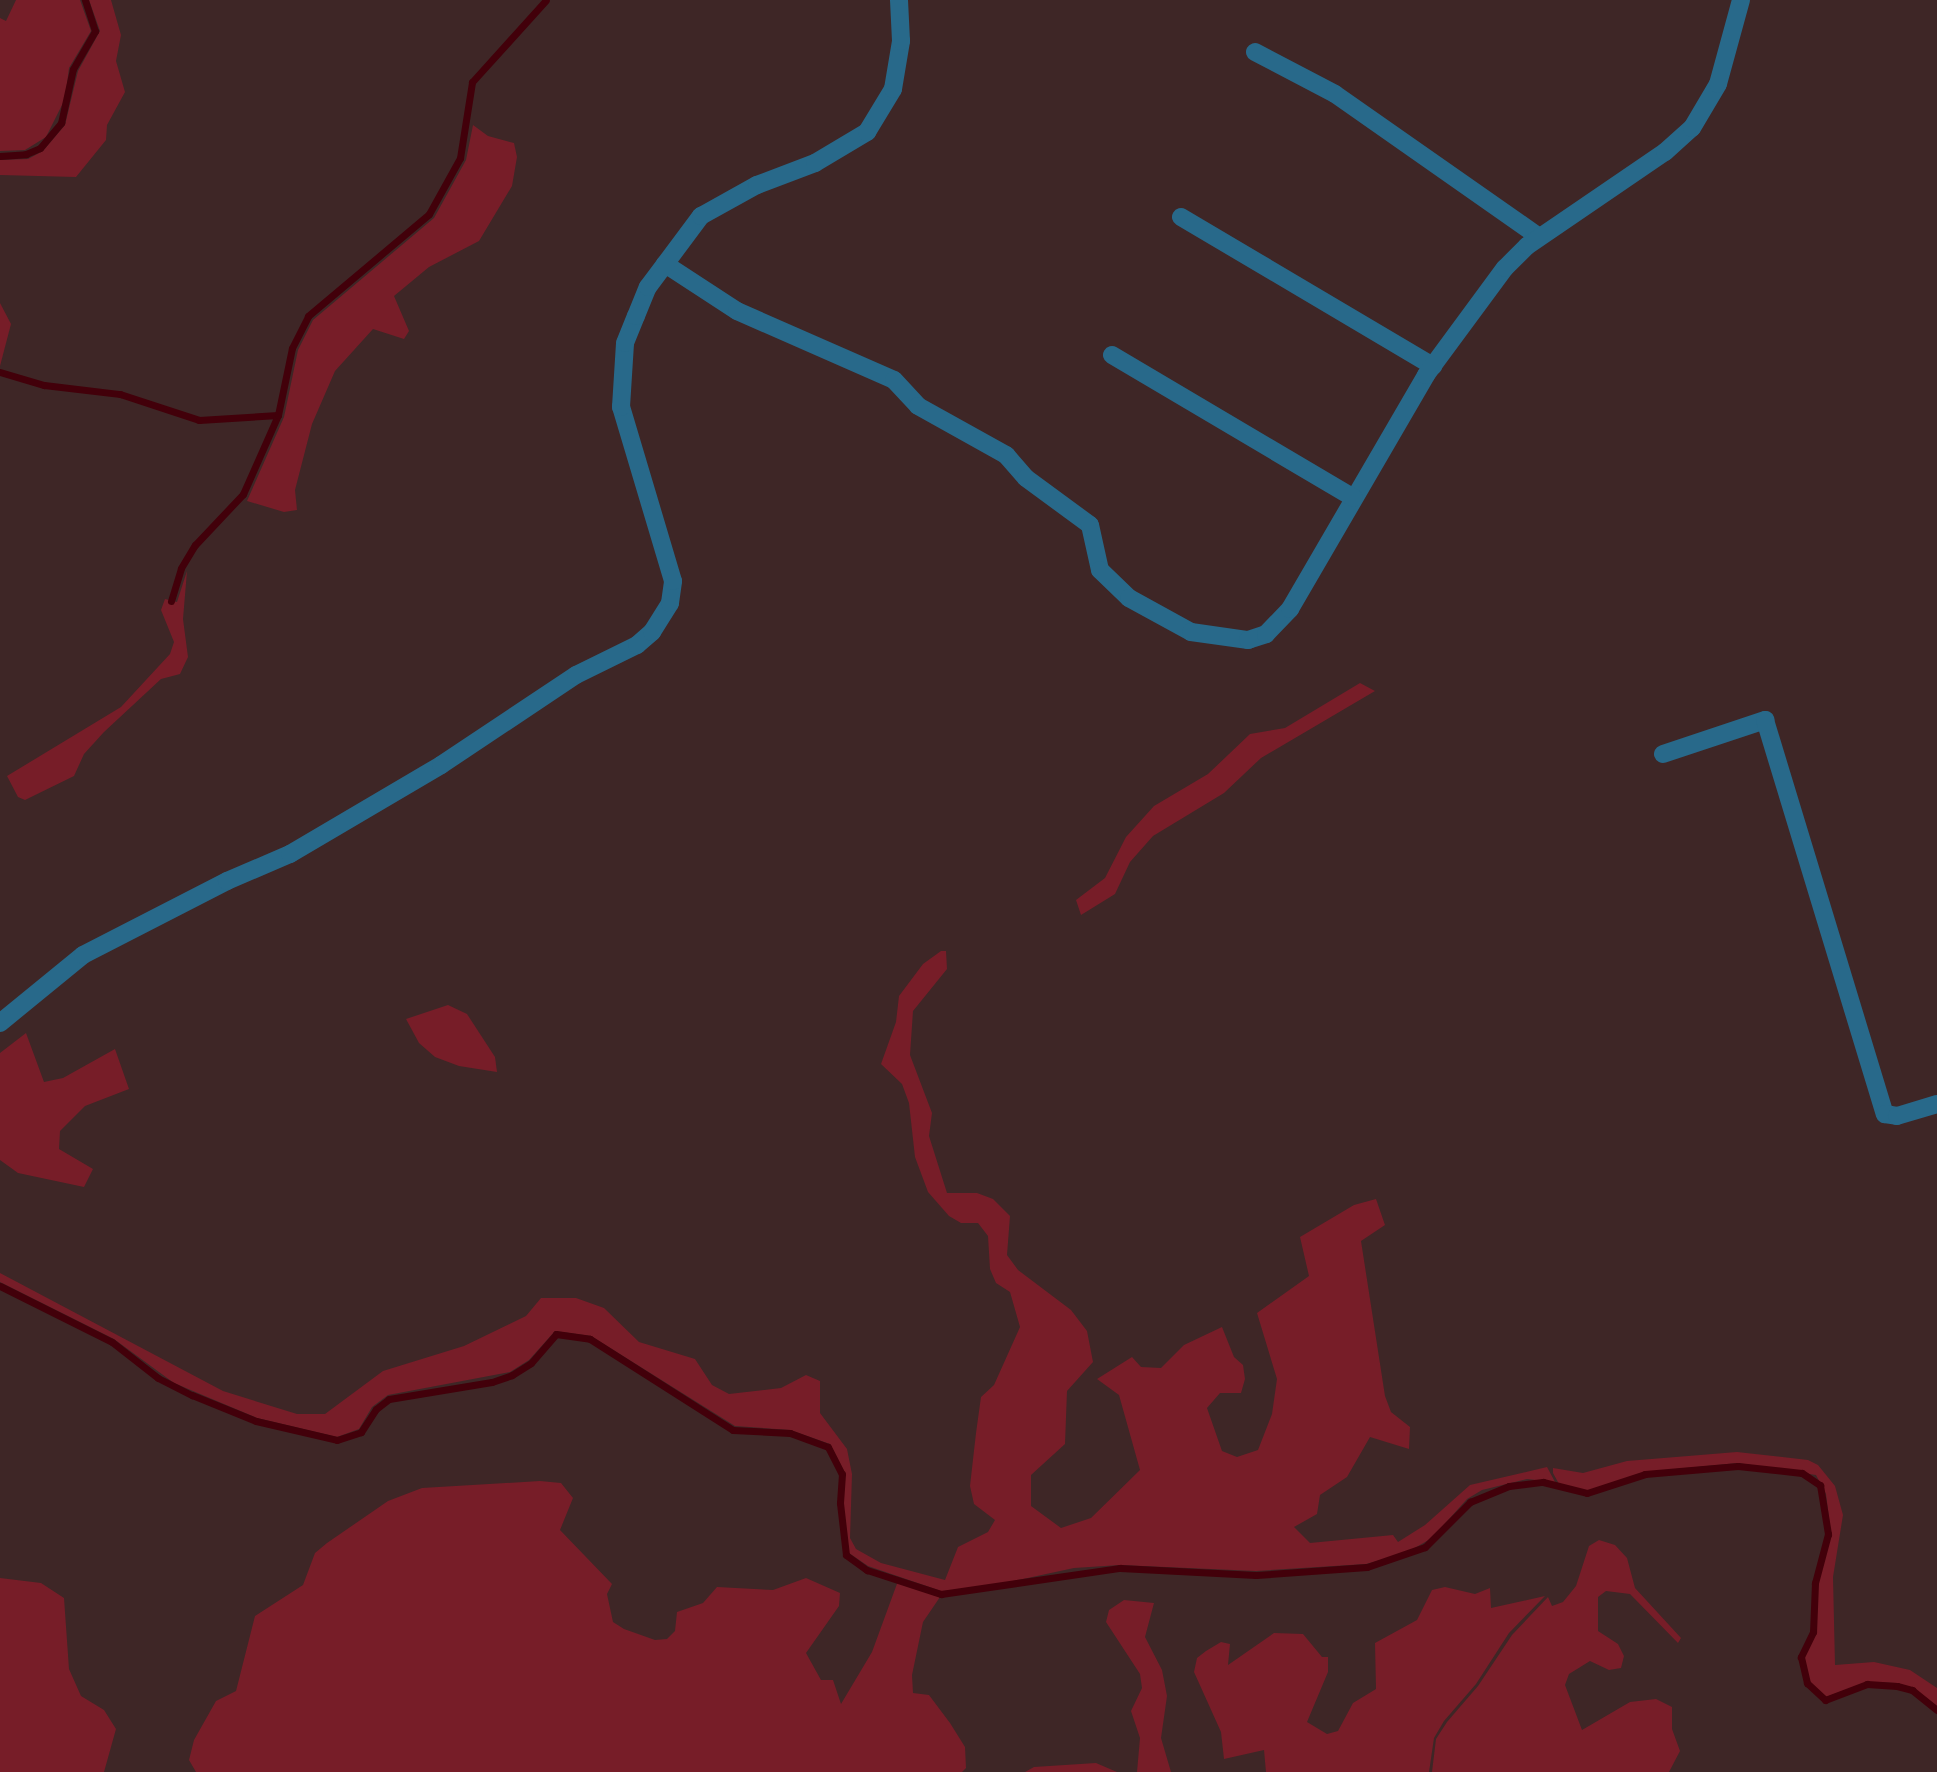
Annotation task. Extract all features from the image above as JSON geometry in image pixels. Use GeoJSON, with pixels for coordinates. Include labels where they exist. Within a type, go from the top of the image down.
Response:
{"type":"FeatureCollection","features":[{"type":"Feature","properties":{"kind":"street"},"geometry":{"type":"LineString","coordinates":[[0,1023],[83,955],[227,881],[290,854],[441,765],[576,676],[637,645],[652,632],[670,603],[671,569],[621,407],[625,343],[648,287],[701,216],[747,190],[815,163],[867,132],[893,89],[901,41],[899,0]]}},
{"type":"Feature","properties":{"kind":"street"},"geometry":{"type":"LineString","coordinates":[[665,264],[737,311],[894,380],[918,406],[1006,455],[1026,478],[1090,525],[1100,570],[1110,583],[1191,632],[1248,640],[1266,634],[1290,609],[1433,366],[1480,297],[1539,237],[1665,152],[1692,128],[1718,84],[1741,0]]}},
{"type":"Feature","properties":{"kind":"street"},"geometry":{"type":"LineString","coordinates":[[1255,52],[1335,94],[1539,237]]}},
{"type":"Feature","properties":{"kind":"street"},"geometry":{"type":"LineString","coordinates":[[1181,217],[1433,366]]}},
{"type":"Feature","properties":{"kind":"street"},"geometry":{"type":"LineString","coordinates":[[1112,355],[1354,498]]}},
{"type":"Feature","properties":{"kind":"street"},"geometry":{"type":"LineString","coordinates":[[1662,754],[1765,720],[1885,1114],[1897,1116],[1937,1104]]}},
{"type":"Feature","properties":{"kind":"shaded area"},"geometry":{"type":"Polygon","coordinates":[[[16,0],[80,0],[91,31],[69,68],[65,99],[46,137],[25,150],[0,151],[0,18],[6,21],[16,0]]]}},
{"type":"Feature","properties":{"kind":"shaded area"},"geometry":{"type":"Polygon","coordinates":[[[89,0],[111,0],[121,35],[116,61],[125,92],[107,125],[106,140],[76,177],[0,175],[0,160],[28,159],[43,151],[65,125],[78,71],[100,31],[89,0]]]}},
{"type":"Feature","properties":{"kind":"shaded area"},"geometry":{"type":"Polygon","coordinates":[[[473,125],[488,136],[514,143],[517,157],[512,186],[479,241],[429,267],[394,296],[409,331],[404,339],[373,329],[335,371],[312,424],[295,490],[297,510],[284,512],[247,501],[284,417],[298,350],[313,320],[434,218],[466,160],[473,125]]]}},
{"type":"Feature","properties":{"kind":"shaded area"},"geometry":{"type":"Polygon","coordinates":[[[0,303],[11,324],[0,366],[0,303]]]}},
{"type":"Feature","properties":{"kind":"shaded area"},"geometry":{"type":"Polygon","coordinates":[[[187,571],[183,619],[188,657],[180,674],[161,679],[104,732],[84,754],[74,776],[25,800],[18,797],[7,776],[121,707],[170,654],[174,642],[161,610],[165,599],[177,602],[187,571]]]}},
{"type":"Feature","properties":{"kind":"shaded area"},"geometry":{"type":"Polygon","coordinates":[[[1360,683],[1375,691],[1261,758],[1224,793],[1153,836],[1130,862],[1115,894],[1081,915],[1076,900],[1105,878],[1126,837],[1154,806],[1208,774],[1250,734],[1285,728],[1360,683]]]}},
{"type":"Feature","properties":{"kind":"shaded area"},"geometry":{"type":"Polygon","coordinates":[[[941,951],[946,951],[947,969],[913,1011],[910,1055],[932,1113],[929,1136],[947,1193],[977,1193],[993,1199],[1010,1216],[1007,1255],[1018,1270],[1071,1310],[1087,1331],[1093,1362],[1067,1391],[1065,1444],[1031,1475],[1031,1506],[1061,1528],[1091,1518],[1140,1470],[1119,1395],[1097,1379],[1132,1357],[1141,1367],[1161,1368],[1184,1345],[1222,1327],[1234,1357],[1243,1365],[1245,1379],[1241,1393],[1220,1393],[1207,1408],[1222,1451],[1237,1457],[1258,1450],[1272,1414],[1277,1379],[1257,1313],[1309,1276],[1300,1237],[1354,1205],[1376,1199],[1385,1225],[1361,1241],[1385,1396],[1391,1412],[1410,1427],[1409,1449],[1370,1437],[1347,1477],[1320,1495],[1317,1514],[1294,1527],[1310,1543],[1393,1535],[1398,1542],[1425,1525],[1470,1485],[1547,1467],[1555,1482],[1527,1479],[1482,1490],[1467,1499],[1432,1538],[1406,1553],[1366,1564],[1256,1571],[1120,1565],[1074,1568],[981,1588],[941,1591],[868,1566],[849,1553],[843,1503],[845,1473],[830,1444],[790,1430],[735,1426],[591,1336],[555,1331],[529,1360],[510,1372],[388,1395],[372,1407],[359,1429],[337,1437],[257,1418],[174,1383],[114,1339],[0,1282],[0,1273],[223,1391],[297,1414],[325,1414],[383,1371],[464,1346],[526,1316],[541,1298],[576,1298],[604,1308],[639,1342],[695,1359],[712,1385],[729,1394],[781,1388],[806,1375],[820,1381],[820,1413],[847,1449],[852,1474],[850,1538],[856,1549],[881,1563],[945,1580],[958,1547],[988,1532],[995,1520],[974,1504],[970,1486],[976,1433],[981,1397],[994,1385],[1020,1327],[1010,1292],[996,1283],[990,1269],[988,1236],[978,1223],[961,1223],[949,1216],[928,1192],[915,1157],[909,1103],[902,1084],[881,1064],[896,1022],[899,996],[923,964],[941,951]]]}},
{"type":"Feature","properties":{"kind":"shaded area"},"geometry":{"type":"Polygon","coordinates":[[[448,1005],[467,1014],[495,1057],[497,1072],[459,1066],[435,1057],[419,1043],[406,1019],[448,1005]]]}},
{"type":"Feature","properties":{"kind":"shaded area"},"geometry":{"type":"Polygon","coordinates":[[[26,1033],[44,1082],[63,1078],[115,1049],[129,1089],[85,1106],[60,1131],[59,1149],[93,1169],[84,1187],[18,1173],[0,1160],[0,1053],[26,1033]]]}},
{"type":"Feature","properties":{"kind":"shaded area"},"geometry":{"type":"Polygon","coordinates":[[[1737,1452],[1808,1460],[1818,1465],[1835,1486],[1843,1515],[1833,1577],[1835,1665],[1874,1662],[1910,1670],[1937,1688],[1937,1706],[1913,1688],[1897,1683],[1867,1682],[1826,1697],[1809,1682],[1804,1658],[1816,1633],[1818,1583],[1831,1534],[1826,1494],[1816,1475],[1738,1463],[1644,1472],[1588,1491],[1559,1484],[1553,1473],[1553,1468],[1583,1473],[1627,1461],[1737,1452]]]}},
{"type":"Feature","properties":{"kind":"shaded area"},"geometry":{"type":"Polygon","coordinates":[[[540,1481],[561,1483],[573,1498],[560,1530],[612,1584],[607,1594],[613,1622],[624,1629],[655,1640],[667,1639],[675,1631],[677,1612],[703,1603],[717,1587],[773,1590],[806,1578],[840,1593],[839,1606],[806,1653],[821,1680],[833,1680],[841,1704],[872,1652],[898,1581],[940,1597],[923,1622],[912,1675],[913,1693],[929,1695],[950,1723],[965,1747],[966,1768],[962,1772],[196,1772],[189,1760],[194,1740],[216,1701],[236,1691],[255,1616],[303,1585],[315,1553],[388,1501],[422,1488],[540,1481]]]}},
{"type":"Feature","properties":{"kind":"shaded area"},"geometry":{"type":"Polygon","coordinates":[[[1599,1540],[1615,1545],[1627,1558],[1635,1588],[1681,1638],[1678,1643],[1630,1594],[1606,1591],[1598,1597],[1598,1631],[1618,1644],[1624,1656],[1621,1668],[1609,1670],[1590,1661],[1569,1674],[1565,1685],[1582,1730],[1630,1702],[1656,1699],[1672,1707],[1672,1729],[1680,1751],[1669,1772],[1432,1772],[1436,1739],[1447,1722],[1478,1686],[1512,1635],[1548,1597],[1552,1606],[1563,1602],[1576,1586],[1589,1546],[1599,1540]]]}},
{"type":"Feature","properties":{"kind":"shaded area"},"geometry":{"type":"Polygon","coordinates":[[[0,1578],[41,1583],[64,1598],[69,1669],[81,1696],[104,1710],[116,1729],[104,1772],[0,1772],[0,1578]]]}},
{"type":"Feature","properties":{"kind":"shaded area"},"geometry":{"type":"Polygon","coordinates":[[[1445,1587],[1475,1594],[1490,1588],[1491,1608],[1545,1596],[1509,1633],[1476,1684],[1444,1721],[1434,1738],[1429,1772],[1266,1772],[1264,1750],[1224,1759],[1221,1732],[1194,1672],[1197,1658],[1221,1642],[1230,1644],[1228,1665],[1274,1633],[1303,1634],[1322,1657],[1328,1657],[1328,1672],[1307,1722],[1327,1734],[1338,1731],[1353,1703],[1376,1689],[1375,1643],[1417,1620],[1432,1590],[1445,1587]]]}},
{"type":"Feature","properties":{"kind":"shaded area"},"geometry":{"type":"Polygon","coordinates":[[[1124,1600],[1154,1603],[1145,1637],[1162,1670],[1167,1696],[1161,1738],[1171,1772],[1137,1772],[1140,1738],[1131,1711],[1142,1688],[1140,1674],[1106,1622],[1109,1610],[1124,1600]]]}},
{"type":"Feature","properties":{"kind":"shaded area"},"geometry":{"type":"Polygon","coordinates":[[[1096,1763],[1117,1772],[1025,1772],[1034,1767],[1096,1763]]]}},
{"type":"Feature","properties":{"kind":"waterway"},"geometry":{"type":"LineString","coordinates":[[0,156],[26,154],[40,148],[61,123],[73,69],[95,31],[85,0]]}},
{"type":"Feature","properties":{"kind":"waterway"},"geometry":{"type":"LineString","coordinates":[[171,601],[181,568],[195,545],[243,494],[278,415],[292,348],[308,316],[429,214],[460,158],[472,82],[546,0]]}},
{"type":"Feature","properties":{"kind":"waterway"},"geometry":{"type":"LineString","coordinates":[[0,372],[44,385],[120,394],[199,420],[278,415]]}},
{"type":"Feature","properties":{"kind":"waterway"},"geometry":{"type":"LineString","coordinates":[[0,1286],[112,1342],[158,1378],[192,1395],[256,1421],[337,1440],[361,1432],[376,1409],[389,1399],[492,1382],[512,1375],[531,1363],[556,1334],[590,1339],[733,1430],[790,1433],[828,1447],[842,1474],[840,1503],[846,1555],[867,1570],[941,1594],[1120,1568],[1256,1575],[1367,1567],[1425,1547],[1470,1502],[1509,1486],[1543,1482],[1587,1493],[1645,1474],[1738,1466],[1802,1473],[1820,1485],[1828,1534],[1815,1583],[1813,1632],[1801,1657],[1807,1683],[1825,1700],[1867,1684],[1897,1686],[1912,1690],[1937,1710]]}}]}
